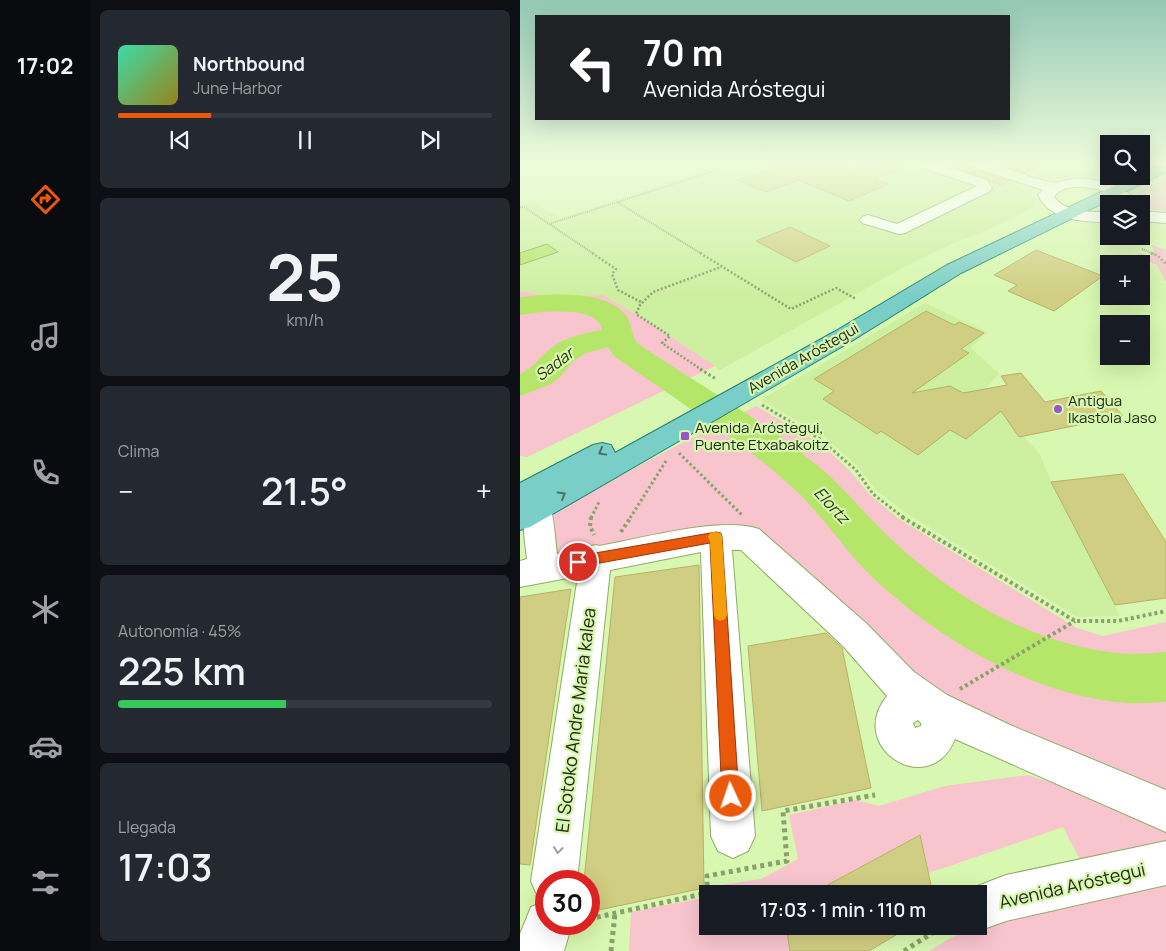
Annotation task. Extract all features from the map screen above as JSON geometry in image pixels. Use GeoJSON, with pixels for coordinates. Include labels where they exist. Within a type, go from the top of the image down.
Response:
{"type":"FeatureCollection","features":[{"type":"Feature","properties":{"kind":"main road","name":"Avenida Aróstegui"},"geometry":{"type":"LineString","coordinates":[[526,508],[662,443],[733,391],[842,337],[954,269],[1066,208]]}},
{"type":"Feature","properties":{"kind":"street"},"geometry":{"type":"LineString","coordinates":[[868,220],[881,226],[899,229],[942,208]]}},
{"type":"Feature","properties":{"kind":"street"},"geometry":{"type":"LineString","coordinates":[[1063,210],[1100,217]]}},
{"type":"Feature","properties":{"kind":"street"},"geometry":{"type":"LineString","coordinates":[[1150,217],[1166,218]]}},
{"type":"Feature","properties":{"kind":"street","name":"Avenida Aróstegui"},"geometry":{"type":"LineString","coordinates":[[526,508],[537,521],[532,571],[604,545],[730,529],[748,538],[855,635],[901,685],[939,714]]}},
{"type":"Feature","properties":{"kind":"street"},"geometry":{"type":"LineString","coordinates":[[730,529],[733,836]]}},
{"type":"Feature","properties":{"kind":"street","name":"El Sotoko Andre Maria kalea"},"geometry":{"type":"LineString","coordinates":[[556,870],[604,545]]}},
{"type":"Feature","properties":{"kind":"street"},"geometry":{"type":"LineString","coordinates":[[883,666],[894,726],[894,718],[902,705],[917,701],[939,714],[996,740],[1166,811]]}},
{"type":"Feature","properties":{"kind":"street","name":"Avenida Aróstegui"},"geometry":{"type":"LineString","coordinates":[[987,905],[1006,898],[1166,863]]}},
{"type":"Feature","properties":{"kind":"street"},"geometry":{"type":"LineString","coordinates":[[537,951],[545,935]]}},
{"type":"Feature","properties":{"kind":"path"},"geometry":{"type":"LineString","coordinates":[[526,208],[616,269],[612,274],[618,290],[641,302]]}},
{"type":"Feature","properties":{"kind":"path"},"geometry":{"type":"LineString","coordinates":[[549,224],[597,208]]}},
{"type":"Feature","properties":{"kind":"path"},"geometry":{"type":"LineString","coordinates":[[626,208],[791,309],[836,288],[856,299]]}},
{"type":"Feature","properties":{"kind":"path"},"geometry":{"type":"LineString","coordinates":[[1142,249],[1154,254],[1166,264]]}},
{"type":"Feature","properties":{"kind":"path"},"geometry":{"type":"LineString","coordinates":[[721,266],[699,276],[658,288],[641,302],[636,314],[670,336],[662,343],[733,391],[820,439],[856,470],[873,494],[904,518],[1075,621],[1118,621],[1166,611]]}},
{"type":"Feature","properties":{"kind":"path"},"geometry":{"type":"LineString","coordinates":[[600,499],[594,507],[590,521],[591,532],[604,545],[630,515],[662,443],[745,517],[730,529]]}},
{"type":"Feature","properties":{"kind":"path"},"geometry":{"type":"LineString","coordinates":[[939,714],[1075,621]]}},
{"type":"Feature","properties":{"kind":"path"},"geometry":{"type":"LineString","coordinates":[[611,951],[615,914]]}},
{"type":"Feature","properties":{"kind":"path"},"geometry":{"type":"LineString","coordinates":[[904,951],[929,935]]}},
{"type":"Feature","properties":{"kind":"shaded area"},"geometry":{"type":"Polygon","coordinates":[[[520,208],[544,208],[560,218],[589,208],[1031,208],[1013,219],[954,243],[906,266],[720,370],[642,318],[603,295],[553,297],[520,291],[520,208]]]}},
{"type":"Feature","properties":{"kind":"shaded area"},"geometry":{"type":"Polygon","coordinates":[[[1150,208],[1166,208],[1166,211],[1150,209],[1150,208]]]}},
{"type":"Feature","properties":{"kind":"shaded area"},"geometry":{"type":"Polygon","coordinates":[[[547,244],[558,252],[520,265],[520,253],[547,244]]]}},
{"type":"Feature","properties":{"kind":"shaded area"},"geometry":{"type":"Polygon","coordinates":[[[1152,245],[1166,250],[1166,282],[1157,265],[1150,262],[1150,255],[1148,255],[1154,251],[1152,245]]]}},
{"type":"Feature","properties":{"kind":"shaded area"},"geometry":{"type":"Polygon","coordinates":[[[520,291],[553,297],[603,295],[715,366],[527,457],[520,456],[520,291]]]}},
{"type":"Feature","properties":{"kind":"shaded area"},"geometry":{"type":"Polygon","coordinates":[[[925,303],[987,332],[971,348],[999,374],[985,389],[1015,428],[1040,454],[1051,482],[1120,616],[1077,617],[909,515],[878,492],[858,467],[825,437],[761,400],[925,303]]]}},
{"type":"Feature","properties":{"kind":"shaded area"},"geometry":{"type":"Polygon","coordinates":[[[756,406],[820,443],[850,471],[870,495],[899,519],[1077,628],[1103,636],[1166,622],[1166,798],[958,703],[912,671],[761,531],[570,556],[557,553],[546,544],[549,524],[556,511],[674,447],[756,406]]]}},
{"type":"Feature","properties":{"kind":"shaded area"},"geometry":{"type":"Polygon","coordinates":[[[1028,775],[1149,814],[1166,826],[1166,849],[1086,871],[1063,827],[929,873],[919,835],[827,885],[721,885],[761,879],[798,859],[789,815],[856,800],[879,806],[945,786],[1028,775]]]}},
{"type":"Feature","properties":{"kind":"shaded area"},"geometry":{"type":"Polygon","coordinates":[[[1166,881],[1166,951],[929,951],[958,935],[987,935],[987,922],[1017,908],[1166,881]]]}},
{"type":"Feature","properties":{"kind":"shaded area"},"geometry":{"type":"Polygon","coordinates":[[[699,899],[699,935],[787,935],[790,951],[629,951],[631,912],[699,899]]]}},
{"type":"Feature","properties":{"kind":"building"},"geometry":{"type":"Polygon","coordinates":[[[790,227],[830,246],[796,262],[756,241],[790,227]]]}},
{"type":"Feature","properties":{"kind":"building"},"geometry":{"type":"Polygon","coordinates":[[[1036,250],[1100,275],[1100,278],[1054,311],[1008,291],[1017,285],[994,275],[1036,250]]]}},
{"type":"Feature","properties":{"kind":"building"},"geometry":{"type":"Polygon","coordinates":[[[926,311],[954,325],[959,322],[984,333],[961,349],[969,353],[912,393],[950,386],[963,393],[1007,385],[1001,376],[1021,373],[1045,402],[1101,391],[1123,416],[1019,437],[1001,411],[966,439],[950,430],[918,455],[881,431],[877,434],[823,399],[834,391],[814,379],[926,311]]]}},
{"type":"Feature","properties":{"kind":"building"},"geometry":{"type":"Polygon","coordinates":[[[1123,474],[1166,542],[1166,598],[1115,605],[1051,482],[1123,474]]]}},
{"type":"Feature","properties":{"kind":"building"},"geometry":{"type":"Polygon","coordinates":[[[699,565],[704,885],[699,885],[699,889],[600,910],[600,870],[585,870],[615,577],[699,565]]]}},
{"type":"Feature","properties":{"kind":"building"},"geometry":{"type":"Polygon","coordinates":[[[571,589],[530,865],[520,864],[520,597],[571,589]]]}},
{"type":"Feature","properties":{"kind":"building"},"geometry":{"type":"Polygon","coordinates":[[[826,633],[842,648],[871,788],[762,811],[748,646],[826,633]]]}},
{"type":"Feature","properties":{"kind":"building"},"geometry":{"type":"Polygon","coordinates":[[[920,835],[931,885],[828,885],[920,835]]]}},
{"type":"Feature","properties":{"kind":"building"},"geometry":{"type":"Polygon","coordinates":[[[787,935],[896,935],[869,951],[790,951],[787,935]]]}},
{"type":"Feature","properties":{"kind":"waterway","name":"Elortz"},"geometry":{"type":"LineString","coordinates":[[520,306],[556,303],[584,305],[607,313],[614,320],[619,339],[625,349],[780,456],[807,479],[867,543],[909,583],[941,607],[976,629],[1013,648],[1051,663],[1090,673],[1129,678],[1166,677]]}},
{"type":"Feature","properties":{"kind":"waterway","name":"Sadar"},"geometry":{"type":"LineString","coordinates":[[520,386],[543,375],[566,351],[595,340],[618,337]]}},
{"type":"Feature","properties":{"kind":"slow traffic"},"geometry":{"type":"LineString","coordinates":[[714,537],[716,537],[720,615]]}},
{"type":"Feature","properties":{"kind":"place","name":"Antigua Ikastola Jaso"},"geometry":{"type":"Point","coordinates":[1058,409]}},
{"type":"Feature","properties":{"kind":"place","name":"Avenida Aróstegui, Puente Etxabakoitz"},"geometry":{"type":"Point","coordinates":[685,436]}},
{"type":"Feature","properties":{"kind":"route"},"geometry":{"type":"LineString","coordinates":[[578,562],[716,537],[731,796]]}}]}
